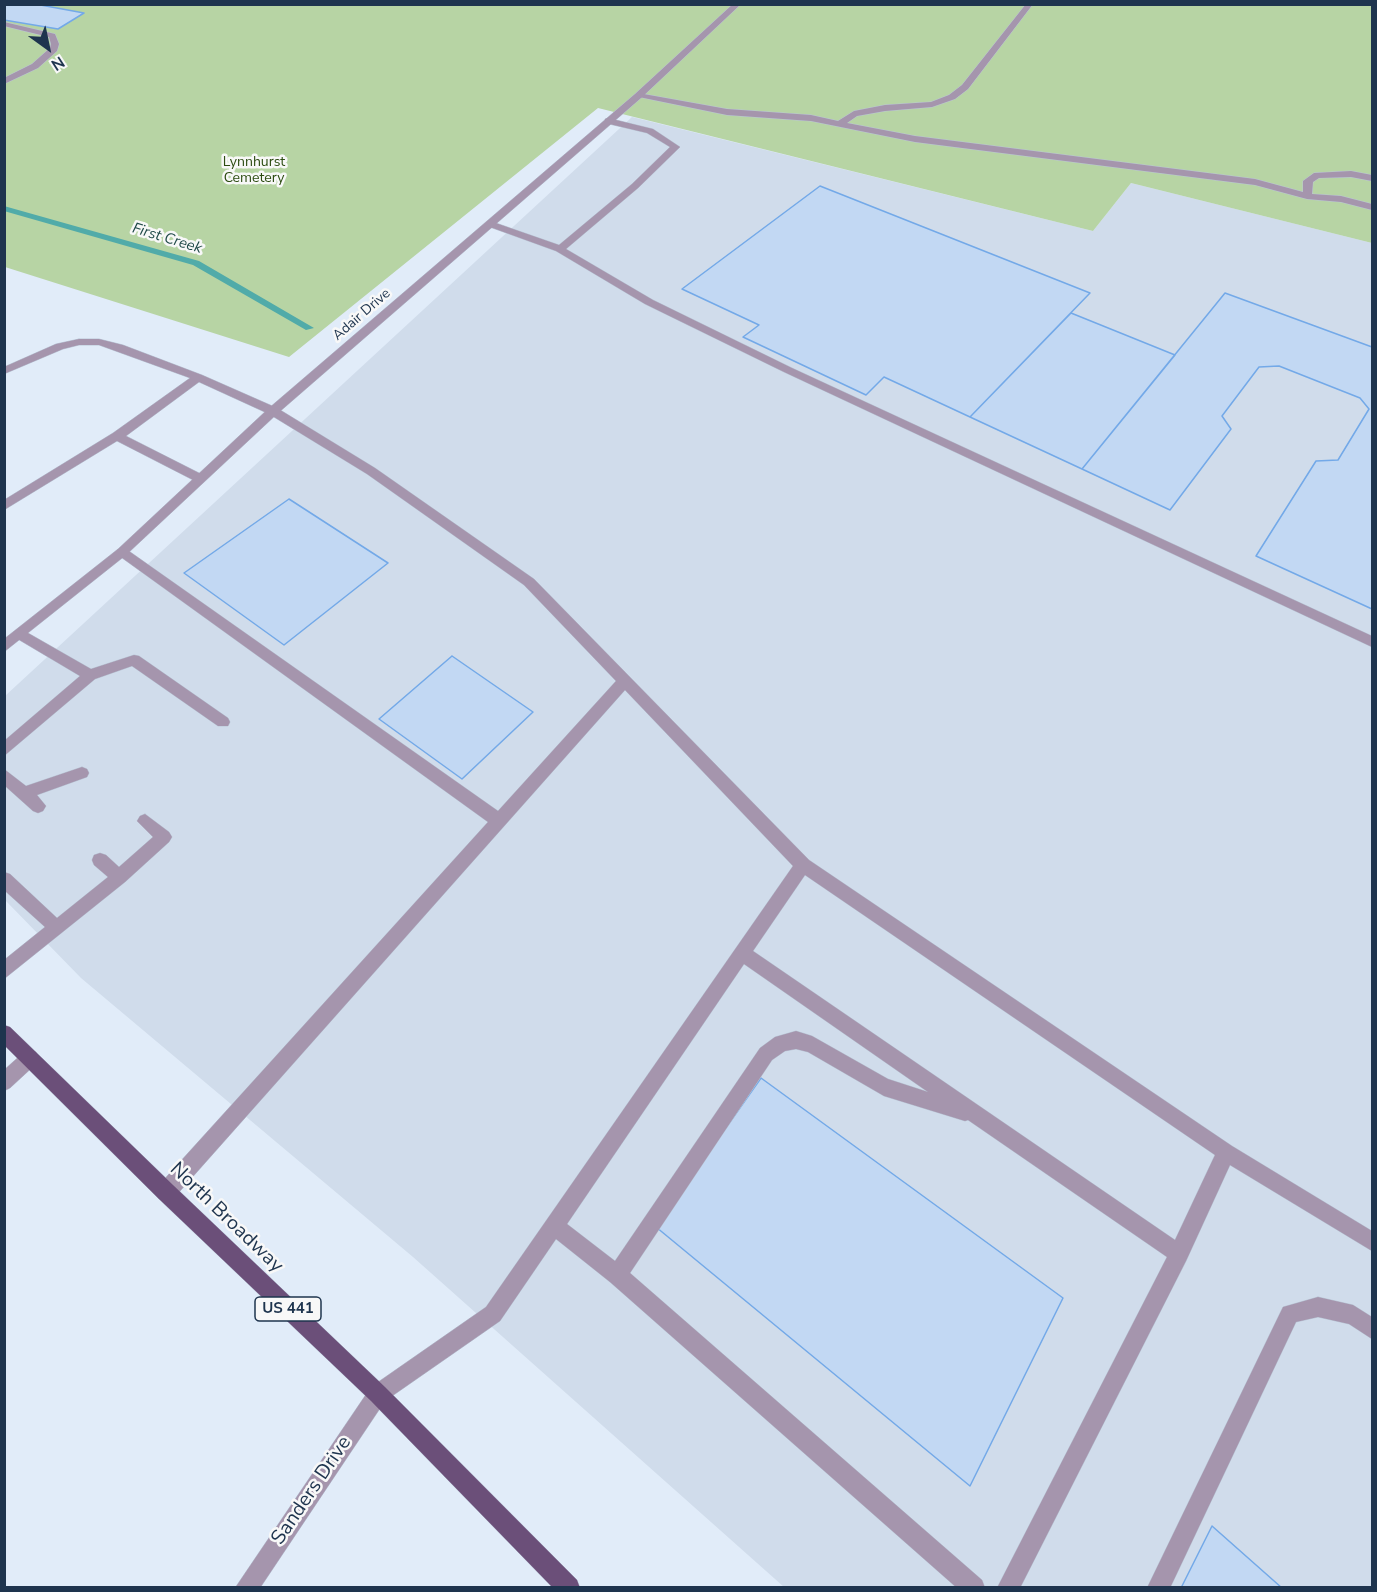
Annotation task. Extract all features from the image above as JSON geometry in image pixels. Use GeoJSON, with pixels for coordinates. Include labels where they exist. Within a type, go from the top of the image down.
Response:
{"type":"FeatureCollection","features":[{"type":"Feature","properties":{"kind":"main road","name":"North Broadway"},"geometry":{"type":"LineString","coordinates":[[4,1034],[378,1394],[569,1587]]}},
{"type":"Feature","properties":{"kind":"street","name":"Adair Drive"},"geometry":{"type":"LineString","coordinates":[[4,647],[122,552],[273,411],[638,96],[738,4]]}},
{"type":"Feature","properties":{"kind":"street"},"geometry":{"type":"LineString","coordinates":[[839,124],[854,114],[885,108],[932,104],[952,97],[965,87],[1030,4]]}},
{"type":"Feature","properties":{"kind":"street"},"geometry":{"type":"LineString","coordinates":[[4,24],[42,32],[52,36],[55,44],[54,49],[35,66],[4,82]]}},
{"type":"Feature","properties":{"kind":"street"},"geometry":{"type":"LineString","coordinates":[[638,96],[727,112],[811,118],[915,139],[1255,182],[1307,196],[1341,199],[1372,207]]}},
{"type":"Feature","properties":{"kind":"street"},"geometry":{"type":"LineString","coordinates":[[560,249],[635,186],[676,147],[650,131],[608,121]]}},
{"type":"Feature","properties":{"kind":"street"},"geometry":{"type":"LineString","coordinates":[[1307,196],[1308,181],[1317,175],[1351,174],[1372,178]]}},
{"type":"Feature","properties":{"kind":"street"},"geometry":{"type":"LineString","coordinates":[[490,224],[560,249],[649,302],[778,365],[1372,642]]}},
{"type":"Feature","properties":{"kind":"street"},"geometry":{"type":"LineString","coordinates":[[4,371],[60,345],[99,342],[198,376],[273,411],[414,500],[529,582],[803,864],[1226,1152],[1372,1242]]}},
{"type":"Feature","properties":{"kind":"street"},"geometry":{"type":"LineString","coordinates":[[4,506],[117,436],[198,376]]}},
{"type":"Feature","properties":{"kind":"street"},"geometry":{"type":"LineString","coordinates":[[117,436],[199,478]]}},
{"type":"Feature","properties":{"kind":"street"},"geometry":{"type":"LineString","coordinates":[[122,552],[498,820]]}},
{"type":"Feature","properties":{"kind":"street"},"geometry":{"type":"LineString","coordinates":[[21,634],[90,675]]}},
{"type":"Feature","properties":{"kind":"street"},"geometry":{"type":"LineString","coordinates":[[4,750],[90,675],[134,660],[223,722]]}},
{"type":"Feature","properties":{"kind":"street"},"geometry":{"type":"LineString","coordinates":[[166,1192],[624,681]]}},
{"type":"Feature","properties":{"kind":"street"},"geometry":{"type":"LineString","coordinates":[[25,793],[82,773]]}},
{"type":"Feature","properties":{"kind":"street"},"geometry":{"type":"LineString","coordinates":[[4,775],[38,806]]}},
{"type":"Feature","properties":{"kind":"street"},"geometry":{"type":"LineString","coordinates":[[4,971],[164,837],[145,821]]}},
{"type":"Feature","properties":{"kind":"street"},"geometry":{"type":"LineString","coordinates":[[100,860],[119,877]]}},
{"type":"Feature","properties":{"kind":"street"},"geometry":{"type":"LineString","coordinates":[[378,1394],[493,1314],[803,864]]}},
{"type":"Feature","properties":{"kind":"street"},"geometry":{"type":"LineString","coordinates":[[4,879],[56,927]]}},
{"type":"Feature","properties":{"kind":"street"},"geometry":{"type":"LineString","coordinates":[[742,954],[1179,1254]]}},
{"type":"Feature","properties":{"kind":"street"},"geometry":{"type":"LineString","coordinates":[[617,1275],[766,1054],[781,1043],[796,1040],[812,1045],[884,1087],[979,1116]]}},
{"type":"Feature","properties":{"kind":"street"},"geometry":{"type":"LineString","coordinates":[[4,1082],[30,1058]]}},
{"type":"Feature","properties":{"kind":"street"},"geometry":{"type":"LineString","coordinates":[[1008,1587],[1179,1254],[1226,1152]]}},
{"type":"Feature","properties":{"kind":"street"},"geometry":{"type":"LineString","coordinates":[[554,1226],[617,1275],[974,1587]]}},
{"type":"Feature","properties":{"kind":"street"},"geometry":{"type":"LineString","coordinates":[[1158,1587],[1290,1314],[1318,1307],[1353,1315],[1372,1329]]}},
{"type":"Feature","properties":{"kind":"street","name":"Sanders Drive"},"geometry":{"type":"LineString","coordinates":[[246,1587],[378,1394]]}},
{"type":"Feature","properties":{"kind":"shaded area"},"geometry":{"type":"Polygon","coordinates":[[[632,117],[1093,231],[1131,183],[1372,243],[1372,1587],[784,1587],[413,1257],[81,978],[5,900],[5,696],[632,117]]]}},
{"type":"Feature","properties":{"kind":"green space","name":"Lynnhurst Cemetery"},"geometry":{"type":"Polygon","coordinates":[[[5,5],[1372,5],[1372,243],[1131,183],[1093,231],[598,108],[289,357],[5,267],[5,5]]]}},
{"type":"Feature","properties":{"kind":"building"},"geometry":{"type":"Polygon","coordinates":[[[4,4],[35,4],[84,13],[58,29],[4,20],[4,4]]]}},
{"type":"Feature","properties":{"kind":"building"},"geometry":{"type":"Polygon","coordinates":[[[820,186],[1090,293],[970,417],[884,377],[866,395],[743,337],[759,325],[682,289],[820,186]]]}},
{"type":"Feature","properties":{"kind":"building"},"geometry":{"type":"Polygon","coordinates":[[[1225,293],[1372,347],[1372,609],[1256,556],[1316,461],[1338,460],[1369,409],[1360,398],[1279,366],[1259,367],[1222,416],[1231,429],[1170,510],[1082,469],[1225,293]]]}},
{"type":"Feature","properties":{"kind":"building"},"geometry":{"type":"Polygon","coordinates":[[[1071,313],[1175,355],[1082,469],[970,417],[1071,313]]]}},
{"type":"Feature","properties":{"kind":"building"},"geometry":{"type":"Polygon","coordinates":[[[289,499],[388,563],[284,645],[184,573],[289,499]]]}},
{"type":"Feature","properties":{"kind":"building"},"geometry":{"type":"Polygon","coordinates":[[[452,656],[533,712],[462,779],[379,719],[452,656]]]}},
{"type":"Feature","properties":{"kind":"building"},"geometry":{"type":"Polygon","coordinates":[[[761,1078],[1063,1298],[970,1486],[656,1227],[761,1078]]]}},
{"type":"Feature","properties":{"kind":"building"},"geometry":{"type":"Polygon","coordinates":[[[1212,1526],[1282,1588],[1181,1588],[1212,1526]]]}},
{"type":"Feature","properties":{"kind":"waterway","name":"First Creek"},"geometry":{"type":"LineString","coordinates":[[4,208],[196,263],[309,328]]}}]}
